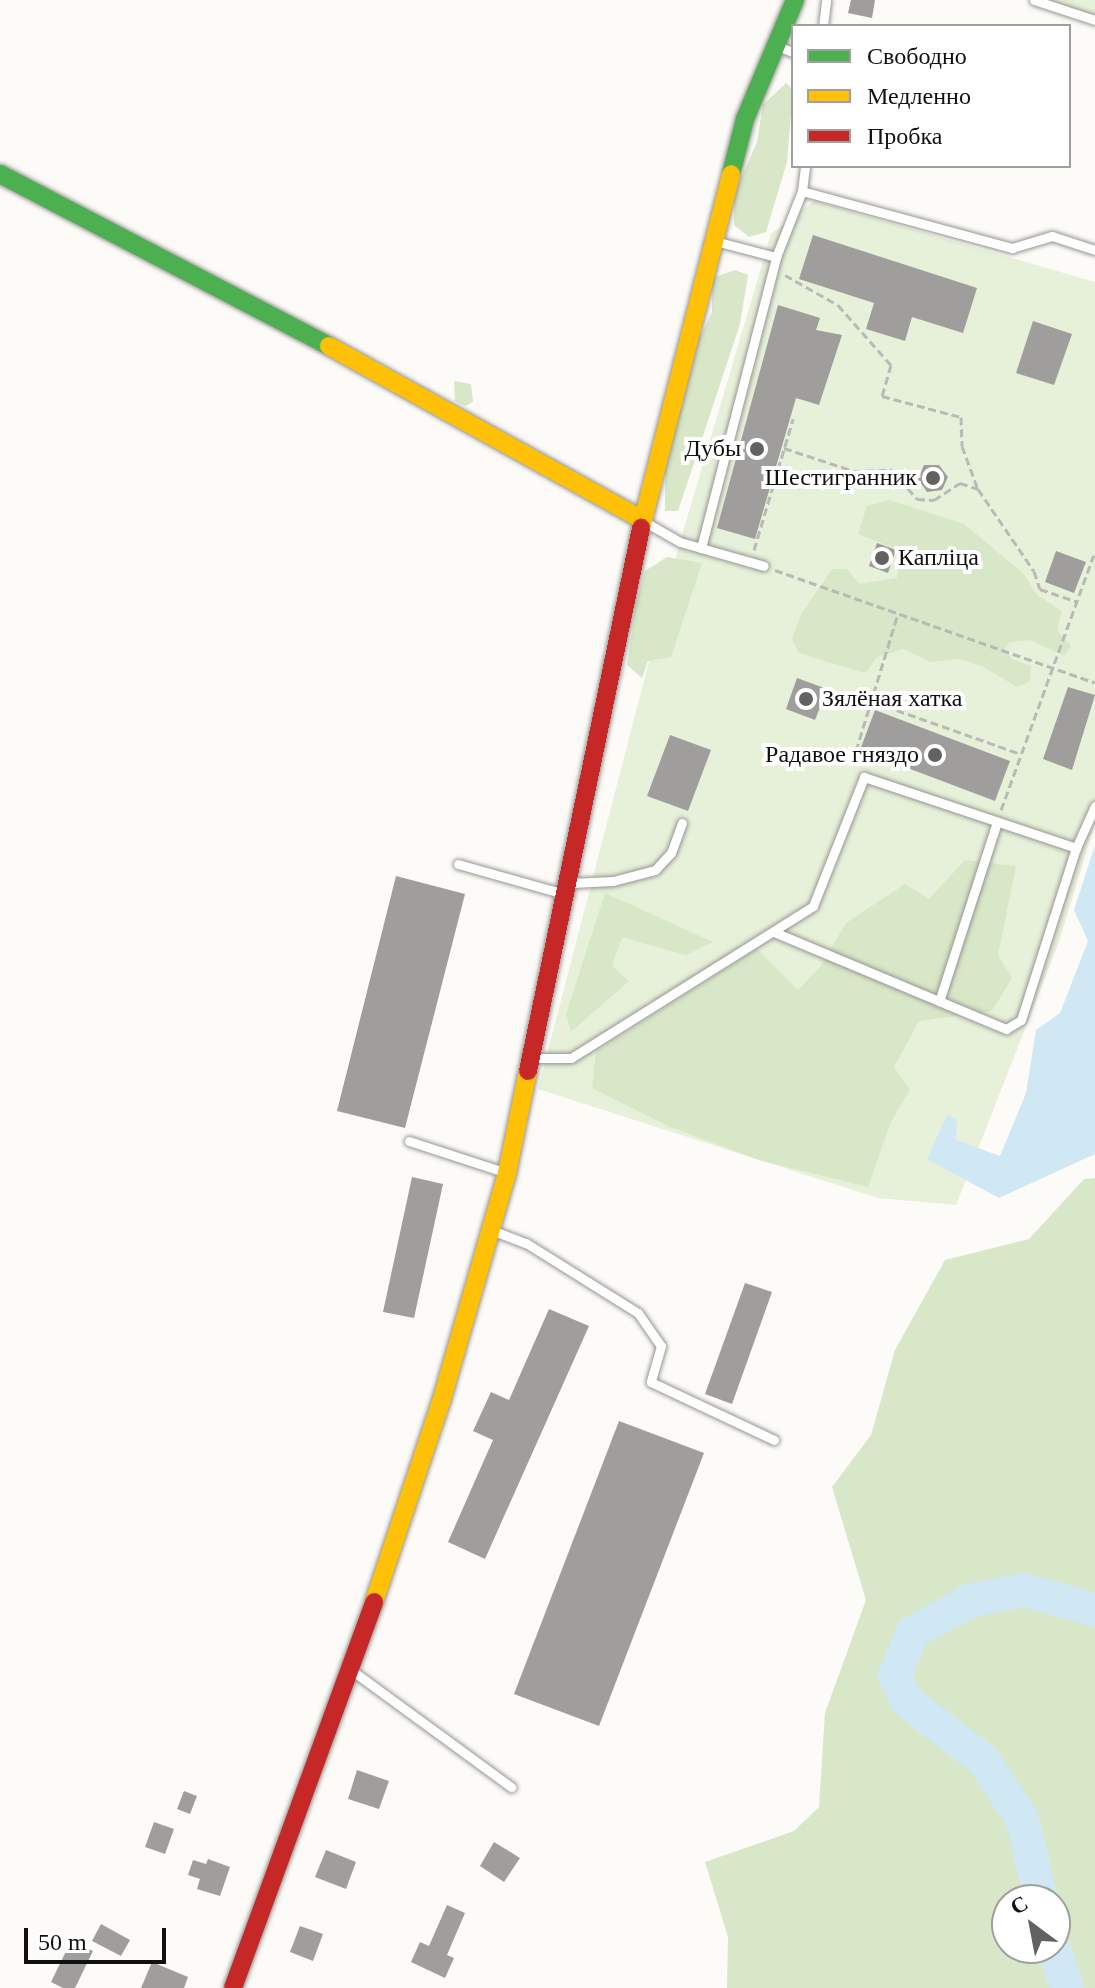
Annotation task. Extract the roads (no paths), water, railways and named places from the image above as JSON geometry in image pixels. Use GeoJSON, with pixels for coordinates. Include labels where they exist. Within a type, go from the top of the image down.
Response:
{"type":"FeatureCollection","features":[{"type":"Feature","properties":{"kind":"street"},"geometry":{"type":"LineString","coordinates":[[233,1988],[351,1670],[441,1402],[491,1230],[535,1058],[643,520],[712,240],[745,119],[795,0]]}},
{"type":"Feature","properties":{"kind":"street"},"geometry":{"type":"LineString","coordinates":[[0,174],[419,393],[643,520]]}},
{"type":"Feature","properties":{"kind":"lane"},"geometry":{"type":"LineString","coordinates":[[823,24],[826,0]]}},
{"type":"Feature","properties":{"kind":"lane"},"geometry":{"type":"LineString","coordinates":[[1034,0],[1095,20]]}},
{"type":"Feature","properties":{"kind":"lane"},"geometry":{"type":"LineString","coordinates":[[774,45],[791,51]]}},
{"type":"Feature","properties":{"kind":"lane"},"geometry":{"type":"LineString","coordinates":[[701,548],[776,257],[802,191],[805,168]]}},
{"type":"Feature","properties":{"kind":"lane"},"geometry":{"type":"LineString","coordinates":[[802,191],[1012,248],[1052,236],[1095,250]]}},
{"type":"Feature","properties":{"kind":"lane"},"geometry":{"type":"LineString","coordinates":[[712,240],[776,257]]}},
{"type":"Feature","properties":{"kind":"lane"},"geometry":{"type":"LineString","coordinates":[[643,520],[701,548],[764,566]]}},
{"type":"Feature","properties":{"kind":"lane"},"geometry":{"type":"LineString","coordinates":[[535,1058],[571,1058],[671,991],[813,906],[864,777],[996,825],[1076,848]]}},
{"type":"Feature","properties":{"kind":"lane"},"geometry":{"type":"LineString","coordinates":[[774,932],[1006,1029],[1021,1020],[1076,848],[1095,806]]}},
{"type":"Feature","properties":{"kind":"lane"},"geometry":{"type":"LineString","coordinates":[[458,864],[569,889],[613,881],[655,870],[671,853],[682,823]]}},
{"type":"Feature","properties":{"kind":"lane"},"geometry":{"type":"LineString","coordinates":[[939,1001],[996,825]]}},
{"type":"Feature","properties":{"kind":"lane"},"geometry":{"type":"LineString","coordinates":[[409,1141],[507,1173]]}},
{"type":"Feature","properties":{"kind":"lane"},"geometry":{"type":"LineString","coordinates":[[491,1230],[526,1243],[638,1313],[661,1346],[651,1382],[774,1440]]}},
{"type":"Feature","properties":{"kind":"lane"},"geometry":{"type":"LineString","coordinates":[[351,1670],[511,1787]]}},
{"type":"Feature","properties":{"kind":"water"},"geometry":{"type":"Polygon","coordinates":[[[1095,845],[1095,1154],[999,1198],[927,1159],[947,1115],[957,1120],[956,1140],[1000,1156],[1026,1093],[1036,1030],[1060,1013],[1088,941],[1074,910],[1095,845]]]}},
{"type":"Feature","properties":{"kind":"waterway"},"geometry":{"type":"LineString","coordinates":[[1037,1884],[1023,1821],[985,1762],[906,1700],[895,1675],[912,1633],[969,1601],[1024,1590],[1095,1610]]}},
{"type":"Feature","properties":{"kind":"waterway"},"geometry":{"type":"LineString","coordinates":[[1059,1964],[1067,1988]]}},
{"type":"Feature","properties":{"kind":"place","name":"Дубы"},"geometry":{"type":"Point","coordinates":[757,449]}},
{"type":"Feature","properties":{"kind":"place","name":"Шестигранник"},"geometry":{"type":"Point","coordinates":[933,478]}},
{"type":"Feature","properties":{"kind":"place","name":"Капліца"},"geometry":{"type":"Point","coordinates":[882,558]}},
{"type":"Feature","properties":{"kind":"place","name":"Зялёная хатка"},"geometry":{"type":"Point","coordinates":[806,699]}},
{"type":"Feature","properties":{"kind":"place","name":"Радавое гняздо"},"geometry":{"type":"Point","coordinates":[935,755]}}]}
